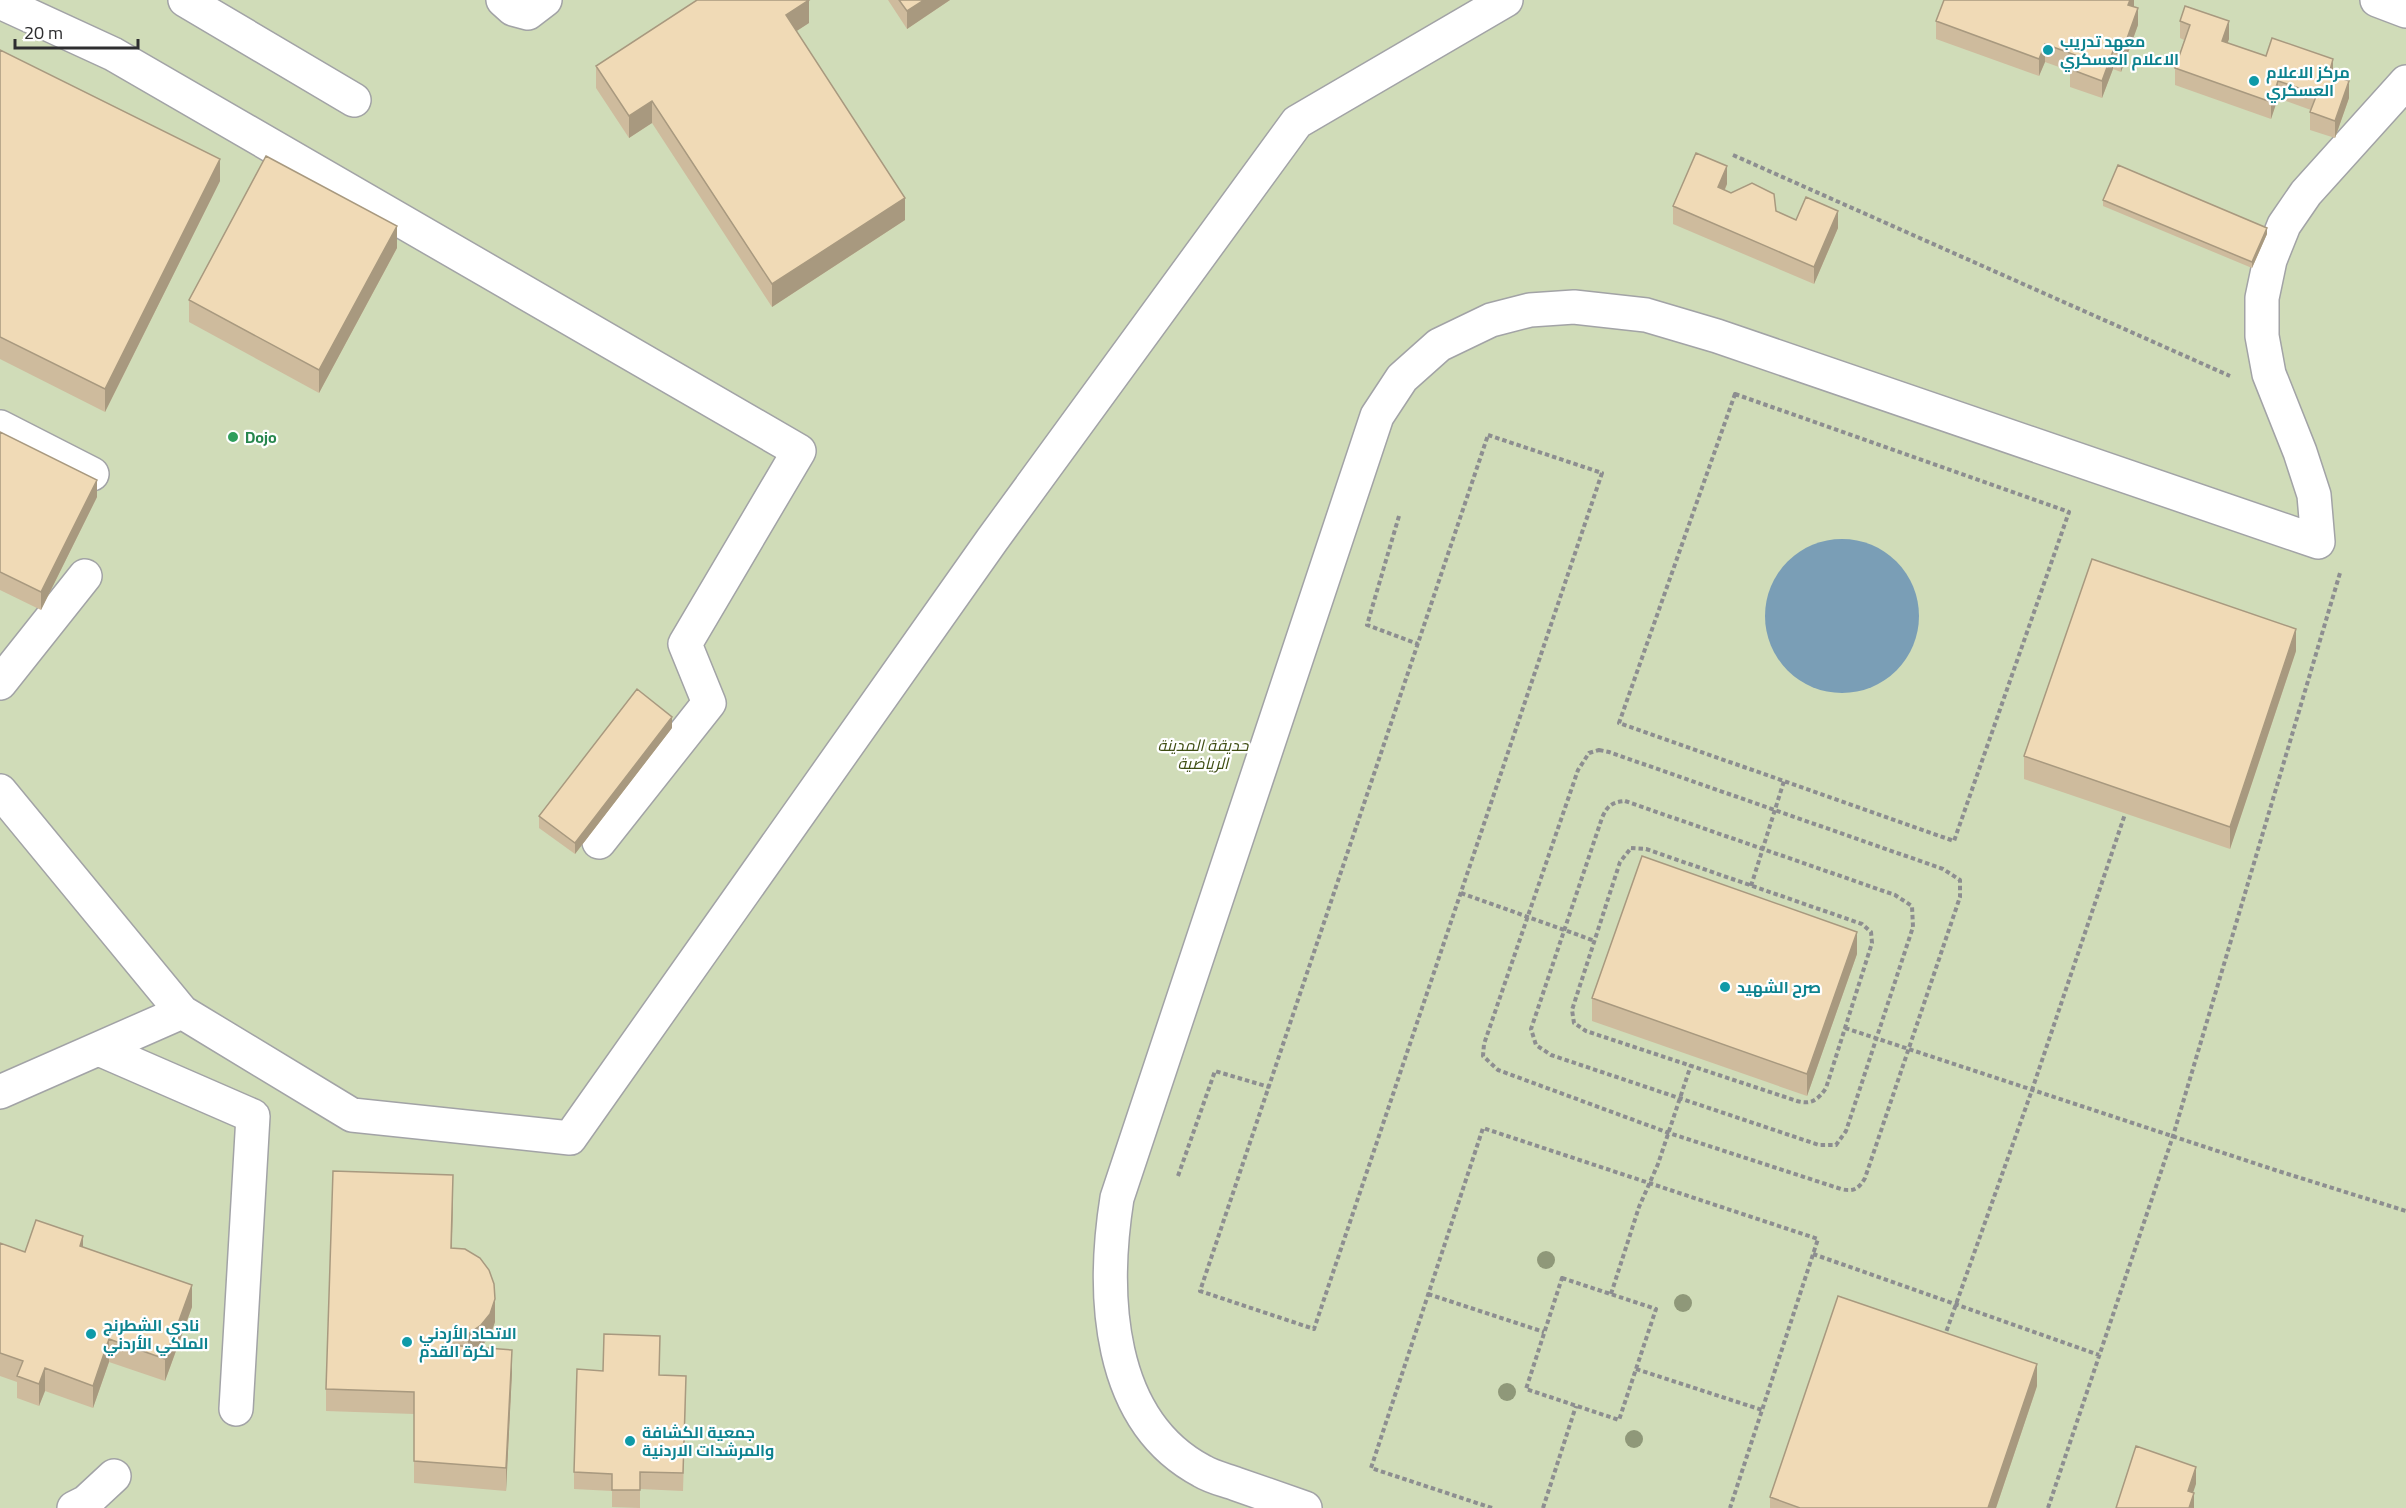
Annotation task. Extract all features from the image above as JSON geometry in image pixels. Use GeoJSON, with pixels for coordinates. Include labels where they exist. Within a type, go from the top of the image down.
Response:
{"type":"FeatureCollection","features":[{"type":"Feature","properties":{"kind":"lane"},"geometry":{"type":"LineString","coordinates":[[185,0],[354,100]]}},
{"type":"Feature","properties":{"kind":"lane"},"geometry":{"type":"LineString","coordinates":[[503,0],[513,9],[528,12],[544,0]]}},
{"type":"Feature","properties":{"kind":"lane"},"geometry":{"type":"LineString","coordinates":[[0,791],[182,1012],[352,1115],[570,1138],[992,540],[1297,122],[1506,0]]}},
{"type":"Feature","properties":{"kind":"lane"},"geometry":{"type":"LineString","coordinates":[[2377,0],[2406,11]]}},
{"type":"Feature","properties":{"kind":"lane"},"geometry":{"type":"LineString","coordinates":[[0,2],[113,54],[799,451],[685,644],[709,703],[598,842]]}},
{"type":"Feature","properties":{"kind":"lane"},"geometry":{"type":"LineString","coordinates":[[1305,1508],[1203,1472],[1175,1452],[1152,1428],[1134,1401],[1123,1374],[1114,1331],[1110,1289],[1110,1242],[1117,1198],[1377,416],[1402,378],[1439,345],[1491,320],[1530,310],[1574,307],[1646,315],[1717,336],[2318,542],[2314,495],[2269,374],[2262,336],[2262,298],[2270,260],[2284,225],[2306,193],[2406,82]]}},
{"type":"Feature","properties":{"kind":"lane"},"geometry":{"type":"LineString","coordinates":[[0,427],[92,474]]}},
{"type":"Feature","properties":{"kind":"lane"},"geometry":{"type":"LineString","coordinates":[[0,683],[85,576]]}},
{"type":"Feature","properties":{"kind":"lane"},"geometry":{"type":"LineString","coordinates":[[0,1092],[182,1012]]}},
{"type":"Feature","properties":{"kind":"lane"},"geometry":{"type":"LineString","coordinates":[[99,1048],[253,1116],[236,1409]]}},
{"type":"Feature","properties":{"kind":"lane"},"geometry":{"type":"LineString","coordinates":[[74,1508],[86,1502],[114,1476]]}},
{"type":"Feature","properties":{"kind":"path"},"geometry":{"type":"LineString","coordinates":[[1733,155],[2280,399]]}},
{"type":"Feature","properties":{"kind":"path"},"geometry":{"type":"LineString","coordinates":[[1735,394],[2069,512],[1954,841],[1784,781],[1619,723],[1735,394]]}},
{"type":"Feature","properties":{"kind":"path"},"geometry":{"type":"LineString","coordinates":[[1488,435],[1602,473],[1461,893],[1314,1329],[1200,1291],[1488,435]]}},
{"type":"Feature","properties":{"kind":"path"},"geometry":{"type":"LineString","coordinates":[[1399,516],[1367,625],[1418,644]]}},
{"type":"Feature","properties":{"kind":"path"},"geometry":{"type":"LineString","coordinates":[[2048,1508],[2173,1136],[2343,564]]}},
{"type":"Feature","properties":{"kind":"path"},"geometry":{"type":"LineString","coordinates":[[1599,750],[1609,752],[1774,810],[1942,869],[1960,880],[1960,897],[1865,1178],[1855,1190],[1841,1189],[1669,1133],[1498,1070],[1483,1056],[1485,1044],[1578,770],[1589,753],[1599,750]]}},
{"type":"Feature","properties":{"kind":"path"},"geometry":{"type":"LineString","coordinates":[[1751,886],[1784,781]]}},
{"type":"Feature","properties":{"kind":"path"},"geometry":{"type":"LineString","coordinates":[[1614,802],[1634,803],[1762,848],[1894,895],[1912,906],[1913,927],[1846,1131],[1836,1144],[1819,1145],[1551,1055],[1536,1045],[1531,1029],[1602,818],[1606,809],[1614,802]]}},
{"type":"Feature","properties":{"kind":"path"},"geometry":{"type":"LineString","coordinates":[[1942,1343],[2032,1090],[2125,814]]}},
{"type":"Feature","properties":{"kind":"path"},"geometry":{"type":"LineString","coordinates":[[1631,848],[1646,849],[1751,886],[1862,924],[1871,932],[1872,943],[1826,1088],[1814,1102],[1806,1104],[1586,1031],[1574,1023],[1572,1010],[1620,862],[1631,848]]}},
{"type":"Feature","properties":{"kind":"path"},"geometry":{"type":"LineString","coordinates":[[1461,893],[1595,941]]}},
{"type":"Feature","properties":{"kind":"path"},"geometry":{"type":"LineString","coordinates":[[1845,1028],[2406,1211]]}},
{"type":"Feature","properties":{"kind":"path"},"geometry":{"type":"LineString","coordinates":[[1611,1294],[1639,1208],[1669,1133],[1691,1065]]}},
{"type":"Feature","properties":{"kind":"path"},"geometry":{"type":"LineString","coordinates":[[1178,1176],[1215,1071],[1269,1087]]}},
{"type":"Feature","properties":{"kind":"path"},"geometry":{"type":"LineString","coordinates":[[1492,1508],[1371,1468],[1483,1128],[1818,1239],[1730,1508]]}},
{"type":"Feature","properties":{"kind":"path"},"geometry":{"type":"LineString","coordinates":[[1813,1254],[2099,1355]]}},
{"type":"Feature","properties":{"kind":"path"},"geometry":{"type":"LineString","coordinates":[[1563,1278],[1656,1309],[1619,1420],[1526,1389],[1545,1332],[1563,1278]]}},
{"type":"Feature","properties":{"kind":"path"},"geometry":{"type":"LineString","coordinates":[[1428,1294],[1545,1332]]}},
{"type":"Feature","properties":{"kind":"path"},"geometry":{"type":"LineString","coordinates":[[1636,1370],[1762,1410]]}},
{"type":"Feature","properties":{"kind":"path"},"geometry":{"type":"LineString","coordinates":[[1543,1508],[1576,1406]]}},
{"type":"Feature","properties":{"kind":"green space","name":"حديقة المدينة الرياضية"},"geometry":{"type":"Polygon","coordinates":[[[0,0],[2406,0],[2406,1508],[0,1508],[0,0]]]}},
{"type":"Feature","properties":{"kind":"water"},"geometry":{"type":"Polygon","coordinates":[[[1842,539],[1871,545],[1885,552],[1896,562],[1906,573],[1913,587],[1919,616],[1913,645],[1906,659],[1896,670],[1885,680],[1871,687],[1842,693],[1813,687],[1799,680],[1788,670],[1778,659],[1771,645],[1765,616],[1771,587],[1778,573],[1788,562],[1799,552],[1813,545],[1842,539]]]}},
{"type":"Feature","properties":{"kind":"building"},"geometry":{"type":"Polygon","coordinates":[[[697,0],[809,0],[786,15],[905,198],[772,284],[652,101],[629,116],[596,66],[697,0]]]}},
{"type":"Feature","properties":{"kind":"building"},"geometry":{"type":"Polygon","coordinates":[[[899,0],[924,0],[907,11],[899,0]]]}},
{"type":"Feature","properties":{"kind":"building","name":"معهد تدريب الاعلام العسكري"},"geometry":{"type":"Polygon","coordinates":[[[1944,0],[2130,0],[2128,5],[2138,8],[2121,55],[2113,51],[2102,81],[2070,69],[2075,55],[2045,44],[2039,59],[1936,21],[1944,0]]]}},
{"type":"Feature","properties":{"kind":"building","name":"مركز الاعلام العسكري"},"geometry":{"type":"Polygon","coordinates":[[[2185,6],[2229,21],[2222,41],[2266,56],[2272,38],[2333,59],[2329,74],[2349,81],[2335,121],[2310,112],[2317,94],[2278,81],[2271,102],[2175,68],[2190,25],[2180,21],[2185,6]]]}},
{"type":"Feature","properties":{"kind":"building"},"geometry":{"type":"Polygon","coordinates":[[[0,50],[220,159],[105,389],[0,337],[0,50]]]}},
{"type":"Feature","properties":{"kind":"building"},"geometry":{"type":"Polygon","coordinates":[[[1696,153],[1727,166],[1718,187],[1731,193],[1752,183],[1774,194],[1776,211],[1796,220],[1806,197],[1838,211],[1814,267],[1673,206],[1696,153]]]}},
{"type":"Feature","properties":{"kind":"building"},"geometry":{"type":"Polygon","coordinates":[[[266,156],[397,226],[319,370],[189,300],[266,156]]]}},
{"type":"Feature","properties":{"kind":"building"},"geometry":{"type":"Polygon","coordinates":[[[2118,165],[2267,228],[2252,262],[2103,200],[2118,165]]]}},
{"type":"Feature","properties":{"kind":"building"},"geometry":{"type":"Polygon","coordinates":[[[0,432],[97,480],[41,592],[0,572],[0,432]]]}},
{"type":"Feature","properties":{"kind":"building"},"geometry":{"type":"Polygon","coordinates":[[[2092,559],[2296,629],[2230,827],[2024,756],[2092,559]]]}},
{"type":"Feature","properties":{"kind":"building"},"geometry":{"type":"Polygon","coordinates":[[[637,689],[672,717],[575,843],[539,816],[637,689]]]}},
{"type":"Feature","properties":{"kind":"building","name":"صرح الشهيد"},"geometry":{"type":"Polygon","coordinates":[[[1642,856],[1857,932],[1807,1074],[1592,998],[1642,856]]]}},
{"type":"Feature","properties":{"kind":"building","name":"الاتحاد الأردني لكرة القدم"},"geometry":{"type":"Polygon","coordinates":[[[333,1171],[453,1175],[451,1248],[465,1249],[480,1258],[489,1270],[494,1284],[495,1299],[490,1314],[481,1325],[468,1334],[448,1336],[447,1345],[512,1350],[506,1468],[414,1461],[414,1392],[326,1389],[333,1171]]]}},
{"type":"Feature","properties":{"kind":"building","name":"نادي الشطرنج الملكي الأردني"},"geometry":{"type":"Polygon","coordinates":[[[36,1220],[83,1236],[80,1246],[192,1285],[165,1359],[109,1339],[93,1386],[45,1368],[39,1384],[17,1376],[23,1361],[0,1353],[0,1243],[25,1252],[36,1220]]]}},
{"type":"Feature","properties":{"kind":"building"},"geometry":{"type":"Polygon","coordinates":[[[1838,1296],[2037,1364],[1988,1508],[1800,1508],[1770,1497],[1838,1296]]]}},
{"type":"Feature","properties":{"kind":"building","name":"جمعية الكشافة والمرشدات الاردنية"},"geometry":{"type":"Polygon","coordinates":[[[604,1334],[660,1336],[659,1375],[686,1376],[683,1473],[640,1472],[640,1490],[612,1490],[612,1474],[574,1472],[577,1369],[603,1371],[604,1334]]]}},
{"type":"Feature","properties":{"kind":"building"},"geometry":{"type":"Polygon","coordinates":[[[2136,1446],[2196,1467],[2188,1491],[2194,1493],[2189,1508],[2116,1508],[2136,1446]]]}},
{"type":"Feature","properties":{"kind":"place","name":"معهد تدريب الاعلام العسكري"},"geometry":{"type":"Point","coordinates":[2048,50]}},
{"type":"Feature","properties":{"kind":"place","name":"مركز الاعلام العسكري"},"geometry":{"type":"Point","coordinates":[2254,81]}},
{"type":"Feature","properties":{"kind":"place","name":"Dojo"},"geometry":{"type":"Point","coordinates":[233,437]}},
{"type":"Feature","properties":{"kind":"place","name":"صرح الشهيد"},"geometry":{"type":"Point","coordinates":[1725,987]}},
{"type":"Feature","properties":{"kind":"place","name":"نادي الشطرنج الملكي الأردني"},"geometry":{"type":"Point","coordinates":[91,1334]}},
{"type":"Feature","properties":{"kind":"place","name":"الاتحاد الأردني لكرة القدم"},"geometry":{"type":"Point","coordinates":[407,1342]}},
{"type":"Feature","properties":{"kind":"place","name":"جمعية الكشافة والمرشدات الاردنية"},"geometry":{"type":"Point","coordinates":[630,1441]}}]}
